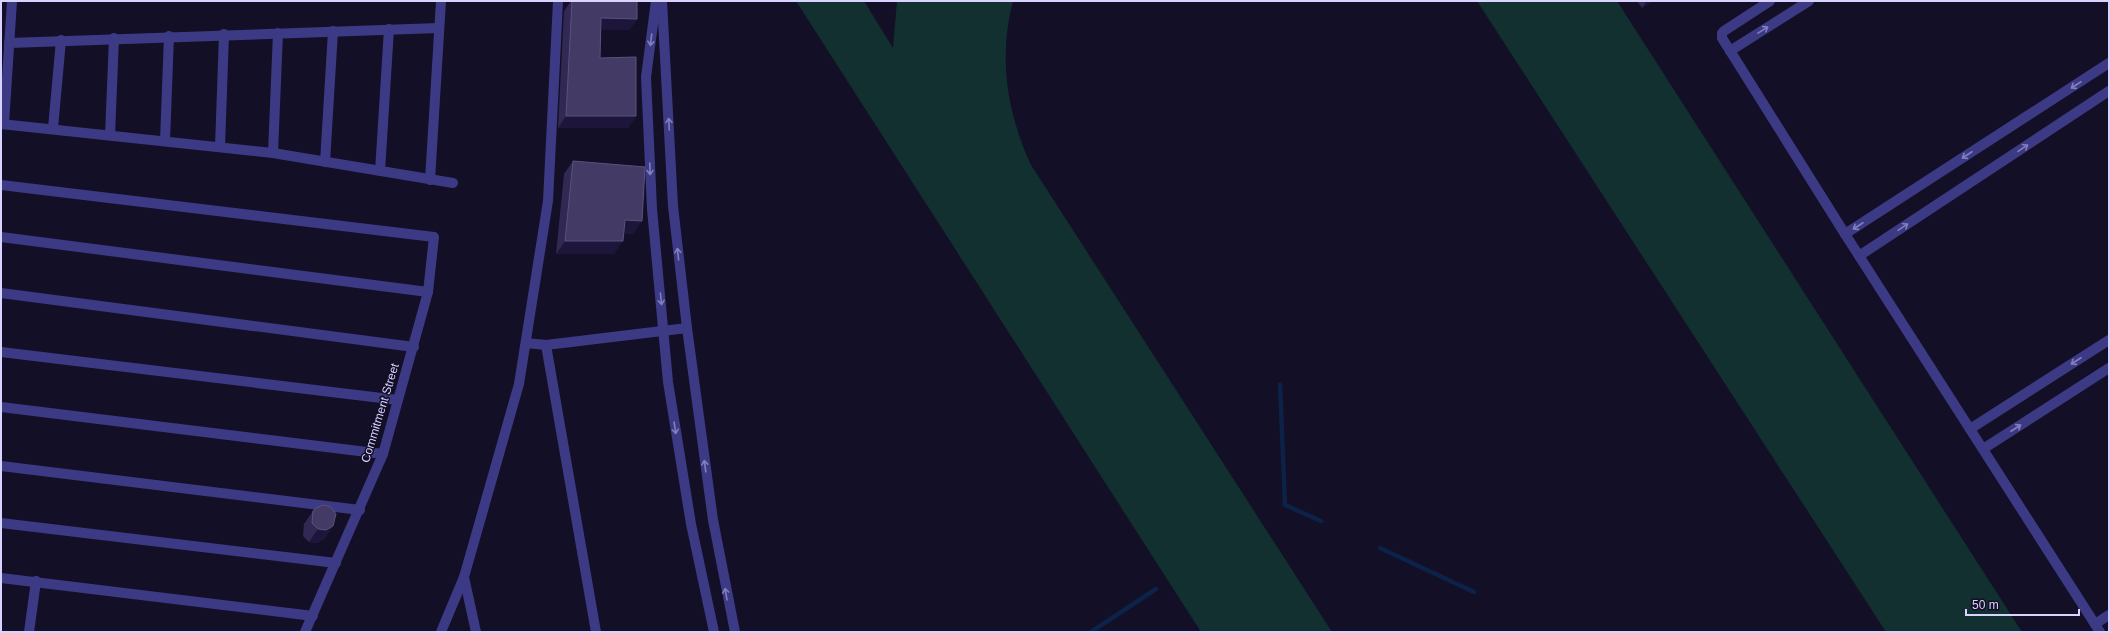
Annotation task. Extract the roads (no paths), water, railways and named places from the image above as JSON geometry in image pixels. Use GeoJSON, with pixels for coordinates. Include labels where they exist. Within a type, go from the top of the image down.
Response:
{"type":"FeatureCollection","features":[{"type":"Feature","properties":{"kind":"street"},"geometry":{"type":"LineString","coordinates":[[12,1],[3,124],[53,128],[273,153],[453,183]]}},
{"type":"Feature","properties":{"kind":"street"},"geometry":{"type":"LineString","coordinates":[[430,180],[441,1]]}},
{"type":"Feature","properties":{"kind":"street"},"geometry":{"type":"LineString","coordinates":[[441,632],[464,577],[519,384],[548,201],[558,1]]}},
{"type":"Feature","properties":{"kind":"street"},"geometry":{"type":"LineString","coordinates":[[656,1],[646,77],[652,209],[668,382],[691,524],[714,632]]}},
{"type":"Feature","properties":{"kind":"street"},"geometry":{"type":"LineString","coordinates":[[662,1],[673,206],[686,328],[713,520],[735,632]]}},
{"type":"Feature","properties":{"kind":"street"},"geometry":{"type":"LineString","coordinates":[[1770,1],[1722,33],[1722,38],[1859,256],[2098,628],[2109,614]]}},
{"type":"Feature","properties":{"kind":"street"},"geometry":{"type":"LineString","coordinates":[[1730,51],[1809,1]]}},
{"type":"Feature","properties":{"kind":"street"},"geometry":{"type":"LineString","coordinates":[[9,43],[224,34],[439,28]]}},
{"type":"Feature","properties":{"kind":"street"},"geometry":{"type":"LineString","coordinates":[[380,171],[389,29]]}},
{"type":"Feature","properties":{"kind":"street"},"geometry":{"type":"LineString","coordinates":[[325,162],[333,31]]}},
{"type":"Feature","properties":{"kind":"street"},"geometry":{"type":"LineString","coordinates":[[273,153],[278,33]]}},
{"type":"Feature","properties":{"kind":"street"},"geometry":{"type":"LineString","coordinates":[[220,147],[224,34]]}},
{"type":"Feature","properties":{"kind":"street"},"geometry":{"type":"LineString","coordinates":[[165,141],[169,36]]}},
{"type":"Feature","properties":{"kind":"street"},"geometry":{"type":"LineString","coordinates":[[110,135],[114,38]]}},
{"type":"Feature","properties":{"kind":"street"},"geometry":{"type":"LineString","coordinates":[[53,128],[61,40]]}},
{"type":"Feature","properties":{"kind":"street"},"geometry":{"type":"LineString","coordinates":[[1845,234],[2109,64]]}},
{"type":"Feature","properties":{"kind":"street"},"geometry":{"type":"LineString","coordinates":[[1859,256],[2109,91]]}},
{"type":"Feature","properties":{"kind":"street","name":"Commitment Street"},"geometry":{"type":"LineString","coordinates":[[1,185],[434,237],[428,292],[383,454],[360,510],[305,632]]}},
{"type":"Feature","properties":{"kind":"street"},"geometry":{"type":"LineString","coordinates":[[1,237],[428,292]]}},
{"type":"Feature","properties":{"kind":"street"},"geometry":{"type":"LineString","coordinates":[[1,293],[414,346]]}},
{"type":"Feature","properties":{"kind":"street"},"geometry":{"type":"LineString","coordinates":[[526,343],[546,345],[664,332],[686,328]]}},
{"type":"Feature","properties":{"kind":"street"},"geometry":{"type":"LineString","coordinates":[[1970,429],[2109,340]]}},
{"type":"Feature","properties":{"kind":"street"},"geometry":{"type":"LineString","coordinates":[[546,345],[596,632]]}},
{"type":"Feature","properties":{"kind":"street"},"geometry":{"type":"LineString","coordinates":[[1,352],[398,400]]}},
{"type":"Feature","properties":{"kind":"street"},"geometry":{"type":"LineString","coordinates":[[1983,449],[2109,368]]}},
{"type":"Feature","properties":{"kind":"street"},"geometry":{"type":"LineString","coordinates":[[1,407],[383,454]]}},
{"type":"Feature","properties":{"kind":"street"},"geometry":{"type":"LineString","coordinates":[[1,466],[360,510]]}},
{"type":"Feature","properties":{"kind":"street"},"geometry":{"type":"LineString","coordinates":[[1,524],[336,563]]}},
{"type":"Feature","properties":{"kind":"street"},"geometry":{"type":"LineString","coordinates":[[464,577],[476,632]]}},
{"type":"Feature","properties":{"kind":"street"},"geometry":{"type":"LineString","coordinates":[[1,578],[36,581],[312,616]]}},
{"type":"Feature","properties":{"kind":"street"},"geometry":{"type":"LineString","coordinates":[[29,632],[36,581]]}},
{"type":"Feature","properties":{"kind":"waterway"},"geometry":{"type":"LineString","coordinates":[[1280,385],[1285,505],[1321,521]]}},
{"type":"Feature","properties":{"kind":"waterway"},"geometry":{"type":"LineString","coordinates":[[1380,548],[1474,592]]}},
{"type":"Feature","properties":{"kind":"waterway"},"geometry":{"type":"LineString","coordinates":[[1091,632],[1156,589]]}}]}
